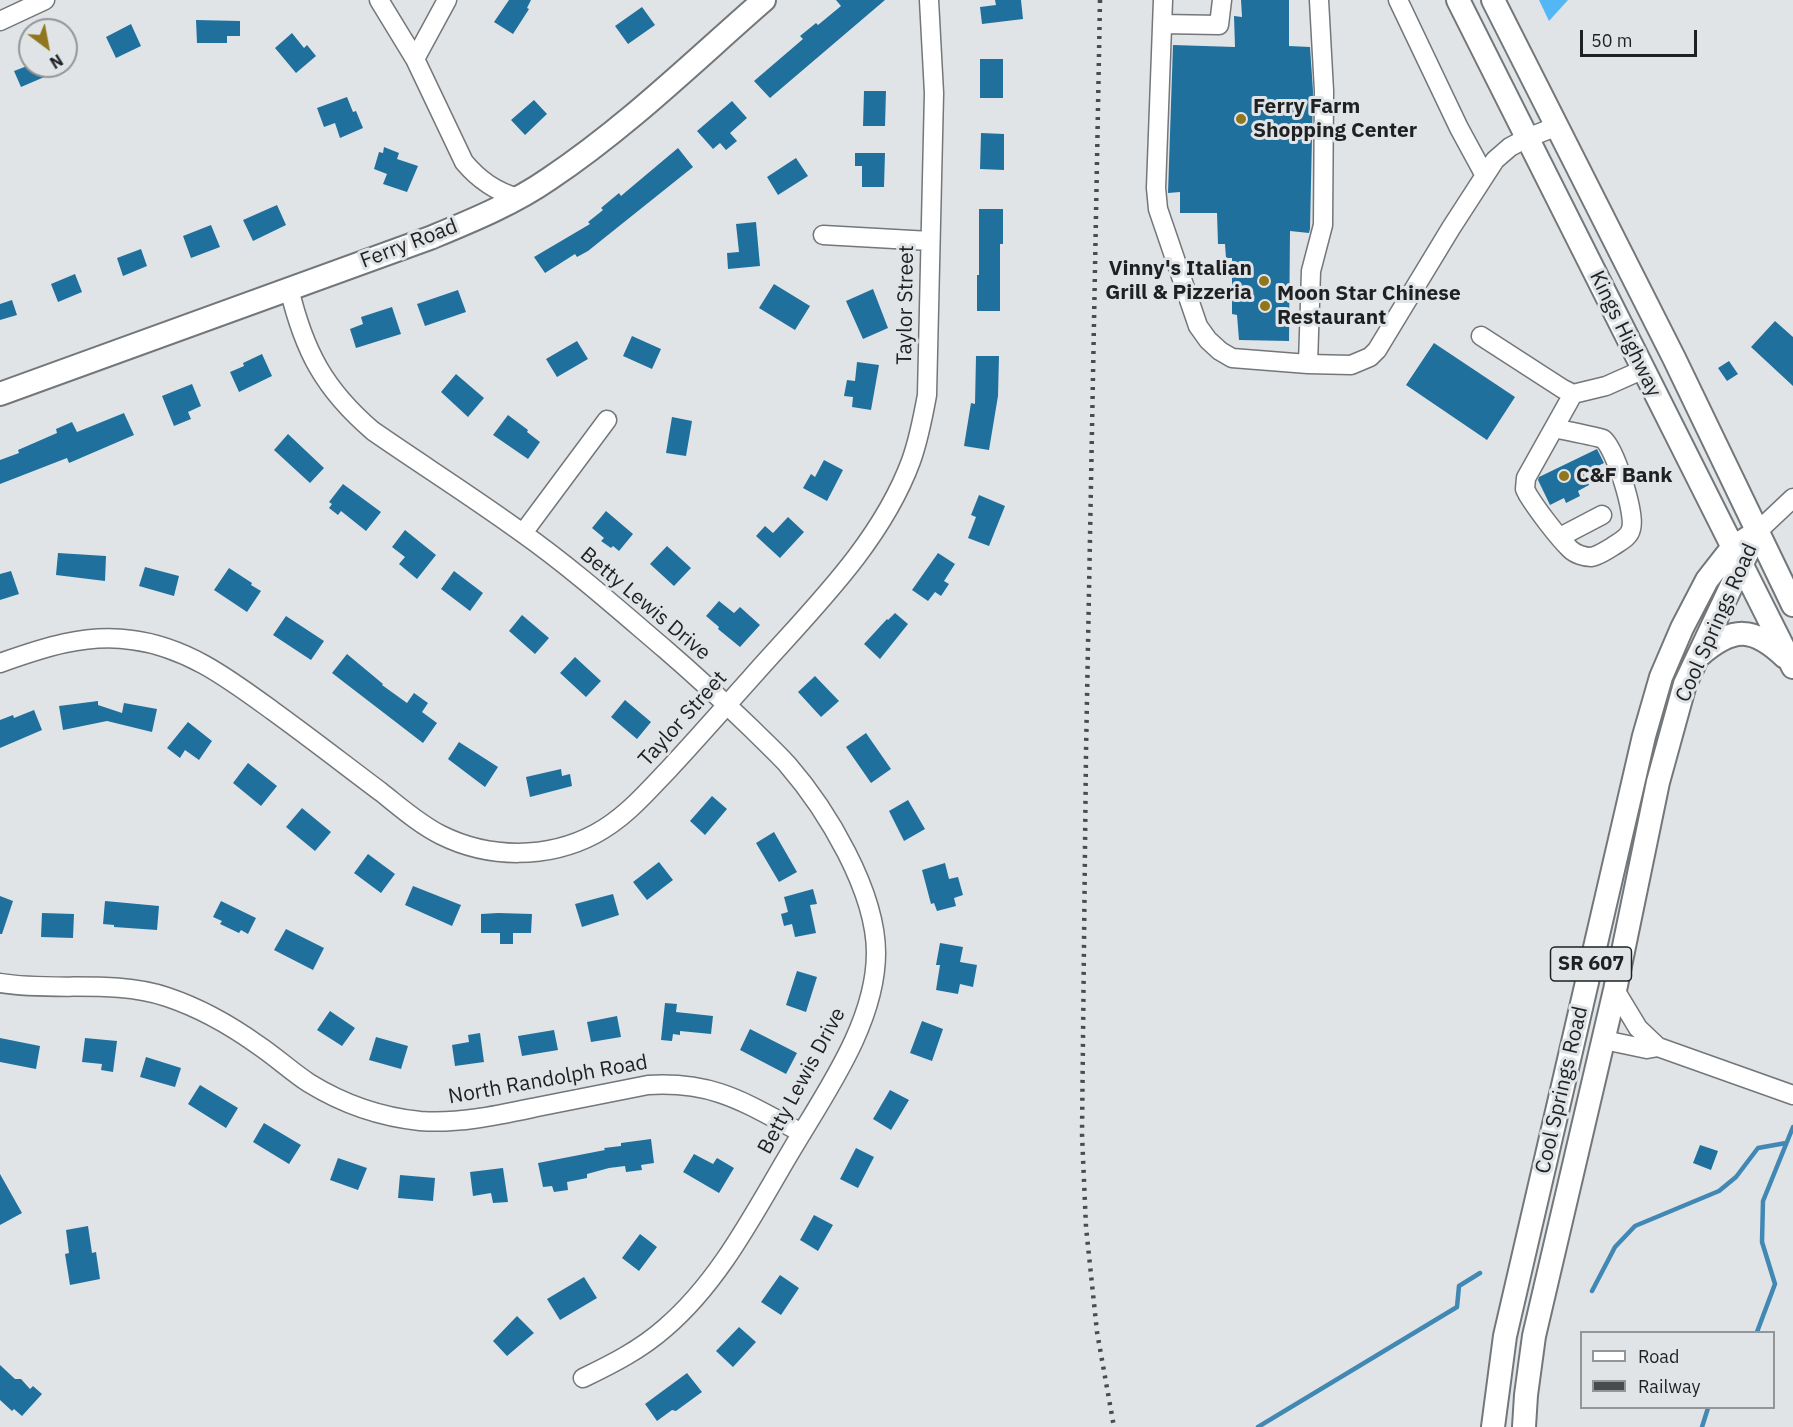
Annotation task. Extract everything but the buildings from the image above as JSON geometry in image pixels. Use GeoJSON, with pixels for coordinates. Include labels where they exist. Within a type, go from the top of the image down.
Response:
{"type":"FeatureCollection","features":[{"type":"Feature","properties":{"kind":"main road","name":"Ferry Road"},"geometry":{"type":"LineString","coordinates":[[0,394],[430,237],[518,198],[597,145],[764,0]]}},
{"type":"Feature","properties":{"kind":"main road","name":"Kings Highway"},"geometry":{"type":"LineString","coordinates":[[1458,0],[1642,370],[1792,664]]}},
{"type":"Feature","properties":{"kind":"main road","name":"Kings Highway"},"geometry":{"type":"LineString","coordinates":[[1493,0],[1555,127],[1674,358],[1793,605]]}},
{"type":"Feature","properties":{"kind":"main road","name":"Cool Springs Road"},"geometry":{"type":"LineString","coordinates":[[1524,1427],[1534,1336],[1604,1040],[1658,782],[1685,684],[1699,655],[1737,557],[1757,532]]}},
{"type":"Feature","properties":{"kind":"main road","name":"Cool Springs Road"},"geometry":{"type":"LineString","coordinates":[[1493,1427],[1505,1336],[1644,736],[1661,677],[1682,628],[1719,562],[1737,557]]}},
{"type":"Feature","properties":{"kind":"main road"},"geometry":{"type":"LineString","coordinates":[[1699,655],[1720,639],[1737,634],[1747,634],[1768,641],[1792,664]]}},
{"type":"Feature","properties":{"kind":"main road"},"geometry":{"type":"LineString","coordinates":[[1595,946],[1602,976],[1594,1028],[1598,1037],[1604,1040]]}},
{"type":"Feature","properties":{"kind":"street"},"geometry":{"type":"LineString","coordinates":[[0,21],[43,0]]}},
{"type":"Feature","properties":{"kind":"street"},"geometry":{"type":"LineString","coordinates":[[379,0],[416,59],[464,162],[489,186],[518,198]]}},
{"type":"Feature","properties":{"kind":"street"},"geometry":{"type":"LineString","coordinates":[[416,59],[447,0]]}},
{"type":"Feature","properties":{"kind":"street","name":"Taylor Street"},"geometry":{"type":"LineString","coordinates":[[0,663],[42,649],[98,637],[132,640],[186,655],[216,670],[424,825],[463,844],[506,853],[535,852],[577,842],[616,821],[634,806],[727,705],[851,563],[879,522],[910,462],[921,426],[927,395],[934,93],[929,0]]}},
{"type":"Feature","properties":{"kind":"street"},"geometry":{"type":"LineString","coordinates":[[1162,0],[1156,188],[1158,209],[1192,314],[1208,340],[1220,351],[1233,358],[1351,365],[1370,357],[1377,350],[1484,174],[1495,160],[1510,147],[1555,127]]}},
{"type":"Feature","properties":{"kind":"street"},"geometry":{"type":"LineString","coordinates":[[1162,24],[1220,25],[1222,0]]}},
{"type":"Feature","properties":{"kind":"street"},"geometry":{"type":"LineString","coordinates":[[1308,364],[1311,271],[1323,225],[1324,91],[1319,0]]}},
{"type":"Feature","properties":{"kind":"street"},"geometry":{"type":"LineString","coordinates":[[1398,0],[1484,174]]}},
{"type":"Feature","properties":{"kind":"street"},"geometry":{"type":"LineString","coordinates":[[824,235],[930,241]]}},
{"type":"Feature","properties":{"kind":"street","name":"Betty Lewis Drive"},"geometry":{"type":"LineString","coordinates":[[289,288],[306,346],[334,394],[354,416],[372,431],[523,533],[604,598],[727,705],[786,763],[828,819],[843,846],[869,910],[875,934],[876,953],[874,982],[863,1020],[847,1054],[751,1219],[709,1283],[683,1313],[637,1350],[583,1378]]}},
{"type":"Feature","properties":{"kind":"street"},"geometry":{"type":"LineString","coordinates":[[1480,336],[1573,394],[1598,389],[1642,370]]}},
{"type":"Feature","properties":{"kind":"street"},"geometry":{"type":"LineString","coordinates":[[1554,428],[1579,435],[1598,437],[1609,446],[1618,467],[1632,522],[1631,530],[1627,537],[1598,555],[1590,557],[1571,550],[1532,501],[1525,484],[1526,478],[1573,394]]}},
{"type":"Feature","properties":{"kind":"street"},"geometry":{"type":"LineString","coordinates":[[523,533],[607,420]]}},
{"type":"Feature","properties":{"kind":"street","name":"SR 607"},"geometry":{"type":"LineString","coordinates":[[1757,532],[1791,505]]}},
{"type":"Feature","properties":{"kind":"street"},"geometry":{"type":"LineString","coordinates":[[1560,537],[1602,515]]}},
{"type":"Feature","properties":{"kind":"street","name":"North Randolph Road"},"geometry":{"type":"LineString","coordinates":[[0,983],[118,987],[164,996],[192,1006],[220,1021],[258,1045],[308,1082],[334,1097],[363,1109],[392,1117],[422,1121],[487,1117],[648,1085],[673,1083],[702,1087],[725,1094],[802,1133]]}},
{"type":"Feature","properties":{"kind":"street"},"geometry":{"type":"LineString","coordinates":[[1615,990],[1638,1028],[1658,1047],[1793,1095]]}},
{"type":"Feature","properties":{"kind":"street"},"geometry":{"type":"LineString","coordinates":[[1604,1040],[1647,1049],[1658,1047]]}},
{"type":"Feature","properties":{"kind":"shaded area"},"geometry":{"type":"Polygon","coordinates":[[[1539,0],[1568,0],[1549,21],[1539,0]]]}},
{"type":"Feature","properties":{"kind":"waterway"},"geometry":{"type":"LineString","coordinates":[[1757,1331],[1775,1284],[1762,1242],[1763,1201],[1793,1127]]}},
{"type":"Feature","properties":{"kind":"waterway"},"geometry":{"type":"LineString","coordinates":[[1592,1291],[1615,1247],[1635,1226],[1719,1191],[1736,1177],[1758,1148],[1786,1143]]}},
{"type":"Feature","properties":{"kind":"waterway"},"geometry":{"type":"LineString","coordinates":[[1258,1427],[1457,1307],[1459,1286],[1480,1273]]}},
{"type":"Feature","properties":{"kind":"waterway"},"geometry":{"type":"LineString","coordinates":[[1702,1427],[1708,1409]]}},
{"type":"Feature","properties":{"kind":"railway"},"geometry":{"type":"LineString","coordinates":[[1100,0],[1086,752],[1082,1134],[1086,1227],[1097,1332],[1114,1427]]}},
{"type":"Feature","properties":{"kind":"place","name":"Ferry Farm Shopping Center"},"geometry":{"type":"Point","coordinates":[1241,119]}},
{"type":"Feature","properties":{"kind":"place","name":"Vinny's Italian Grill & Pizzeria"},"geometry":{"type":"Point","coordinates":[1264,281]}},
{"type":"Feature","properties":{"kind":"place","name":"Moon Star Chinese Restaurant"},"geometry":{"type":"Point","coordinates":[1265,306]}},
{"type":"Feature","properties":{"kind":"place","name":"C&F Bank"},"geometry":{"type":"Point","coordinates":[1564,476]}}]}
